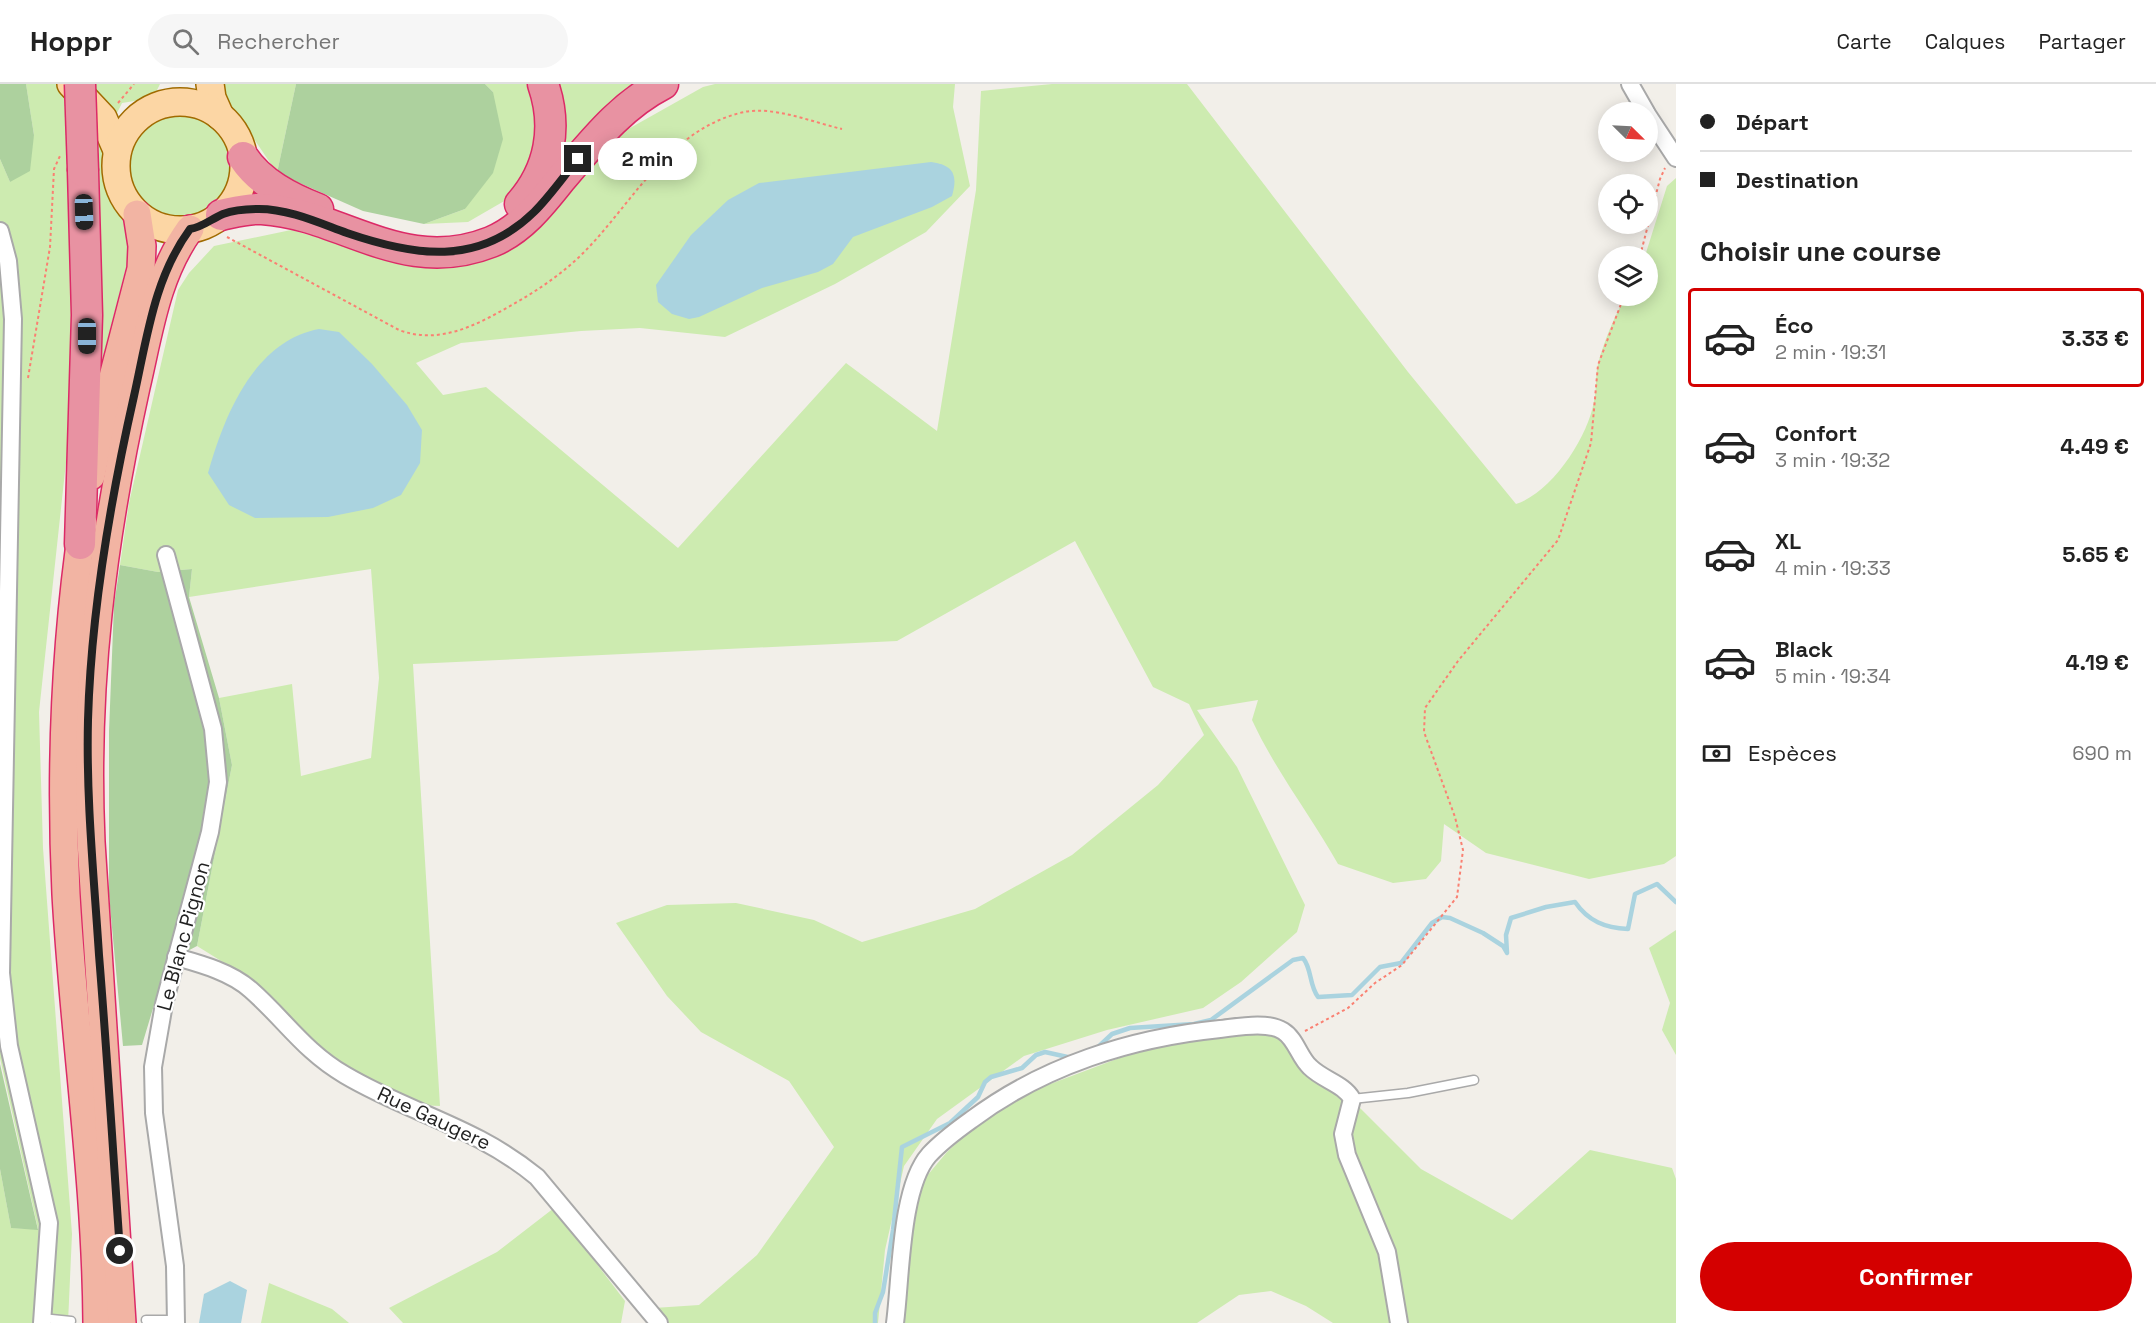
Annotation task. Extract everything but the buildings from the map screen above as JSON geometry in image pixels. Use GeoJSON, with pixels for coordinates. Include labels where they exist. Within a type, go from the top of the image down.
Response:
{"type":"FeatureCollection","features":[{"type":"Feature","properties":{"kind":"highway"},"geometry":{"type":"LineString","coordinates":[[243,157],[255,172],[270,184],[302,202],[370,228],[412,238],[465,236],[503,219],[520,205],[537,182],[551,136],[549,104],[543,84]]}},
{"type":"Feature","properties":{"kind":"highway"},"geometry":{"type":"LineString","coordinates":[[221,215],[251,209],[279,212],[374,242],[420,252],[458,251],[482,245],[505,235],[525,220],[610,123],[628,106],[663,84]]}},
{"type":"Feature","properties":{"kind":"highway"},"geometry":{"type":"LineString","coordinates":[[79,89],[72,162],[87,347],[80,544],[68,662],[63,787],[66,896],[93,1221],[84,1322]]}},
{"type":"Feature","properties":{"kind":"highway"},"geometry":{"type":"LineString","coordinates":[[80,544],[106,404],[141,269],[142,246],[137,214]]}},
{"type":"Feature","properties":{"kind":"highway"},"geometry":{"type":"LineString","coordinates":[[134,1322],[128,1212],[106,1047],[88,768],[94,639],[108,527],[149,323],[168,267],[190,229]]}},
{"type":"Feature","properties":{"kind":"main road"},"geometry":{"type":"LineString","coordinates":[[160,100],[128,128],[117,150],[118,185],[126,201],[137,214],[162,228],[190,229],[207,224],[221,215],[233,201],[241,186],[243,157],[236,134],[220,116],[212,98],[210,84]]}},
{"type":"Feature","properties":{"kind":"main road"},"geometry":{"type":"LineString","coordinates":[[79,89],[115,110],[160,100],[192,103],[220,116]]}},
{"type":"Feature","properties":{"kind":"main road"},"geometry":{"type":"LineString","coordinates":[[79,89],[107,124],[117,150]]}},
{"type":"Feature","properties":{"kind":"street"},"geometry":{"type":"LineString","coordinates":[[1630,84],[1641,102]]}},
{"type":"Feature","properties":{"kind":"street"},"geometry":{"type":"LineString","coordinates":[[1658,133],[1673,160]]}},
{"type":"Feature","properties":{"kind":"street"},"geometry":{"type":"LineString","coordinates":[[0,231],[8,261],[12,297],[12,409],[1,868],[1,973],[9,1046],[49,1223],[42,1321]]}},
{"type":"Feature","properties":{"kind":"street","name":"Le Blanc Pignon"},"geometry":{"type":"LineString","coordinates":[[166,555],[213,729],[218,782],[210,832],[176,957],[157,1040],[153,1089],[175,1266],[176,1321]]}},
{"type":"Feature","properties":{"kind":"street","name":"Rue Gaugere"},"geometry":{"type":"LineString","coordinates":[[176,957],[215,970],[250,989],[305,1046],[346,1076],[462,1129],[520,1164],[537,1177],[659,1323]]}},
{"type":"Feature","properties":{"kind":"street"},"geometry":{"type":"LineString","coordinates":[[895,1323],[911,1190],[928,1156],[997,1100],[1033,1079],[1074,1063],[1172,1034],[1262,1026],[1282,1030],[1290,1037],[1308,1066],[1332,1083],[1347,1089],[1352,1099],[1342,1134],[1347,1155],[1387,1252],[1399,1323]]}},
{"type":"Feature","properties":{"kind":"lane"},"geometry":{"type":"LineString","coordinates":[[1352,1099],[1408,1093],[1474,1080]]}},
{"type":"Feature","properties":{"kind":"lane"},"geometry":{"type":"LineString","coordinates":[[42,1321],[84,1322]]}},
{"type":"Feature","properties":{"kind":"lane"},"geometry":{"type":"LineString","coordinates":[[134,1322],[176,1321]]}},
{"type":"Feature","properties":{"kind":"path"},"geometry":{"type":"LineString","coordinates":[[1643,246],[1660,179],[1673,160]]}},
{"type":"Feature","properties":{"kind":"path"},"geometry":{"type":"LineString","coordinates":[[12,409],[20,402],[27,386],[50,247],[54,170],[72,162]]}},
{"type":"Feature","properties":{"kind":"path"},"geometry":{"type":"LineString","coordinates":[[1290,1037],[1348,1008],[1375,983],[1402,965],[1457,897],[1463,850],[1455,817],[1424,732],[1425,708],[1458,662],[1558,540],[1591,443],[1598,365],[1620,306]]}},
{"type":"Feature","properties":{"kind":"green space"},"geometry":{"type":"Polygon","coordinates":[[[0,84],[26,84],[34,135],[30,171],[10,182],[0,159],[0,84]]]}},
{"type":"Feature","properties":{"kind":"green space"},"geometry":{"type":"Polygon","coordinates":[[[26,84],[160,84],[153,98],[122,103],[108,130],[103,146],[104,172],[132,244],[98,377],[75,379],[39,712],[43,848],[72,1234],[68,1323],[0,1323],[0,1169],[11,1228],[38,1229],[0,1058],[0,159],[10,182],[34,135],[26,84]]]}},
{"type":"Feature","properties":{"kind":"green space"},"geometry":{"type":"Polygon","coordinates":[[[223,84],[296,84],[277,173],[225,96],[223,84]]]}},
{"type":"Feature","properties":{"kind":"green space"},"geometry":{"type":"Polygon","coordinates":[[[296,84],[485,84],[493,92],[503,139],[493,173],[465,209],[424,224],[363,211],[277,173],[296,84]]]}},
{"type":"Feature","properties":{"kind":"green space"},"geometry":{"type":"Polygon","coordinates":[[[485,84],[651,84],[564,156],[533,158],[506,200],[468,222],[424,224],[465,209],[493,92],[485,84]]]}},
{"type":"Feature","properties":{"kind":"green space"},"geometry":{"type":"Polygon","coordinates":[[[715,84],[955,84],[953,107],[970,186],[926,232],[835,284],[725,337],[640,328],[581,331],[461,343],[416,363],[443,395],[486,387],[678,548],[846,363],[937,431],[976,190],[981,91],[1052,84],[1187,84],[1408,372],[1516,504],[1542,488],[1566,462],[1576,447],[1590,416],[1603,347],[1621,306],[1658,306],[1658,246],[1648,246],[1652,234],[1658,234],[1658,215],[1667,186],[1676,178],[1676,856],[1664,864],[1589,879],[1486,853],[1444,824],[1441,861],[1426,879],[1393,883],[1338,864],[1261,739],[1252,720],[1258,700],[1197,710],[1237,767],[1305,905],[1297,932],[1241,982],[1203,1008],[1107,1030],[1024,1056],[937,1119],[904,1166],[885,1250],[878,1323],[666,1323],[654,1308],[699,1305],[757,1255],[834,1147],[789,1081],[701,1032],[667,996],[616,923],[667,905],[736,903],[814,920],[862,942],[975,909],[1072,855],[1158,785],[1204,735],[1189,704],[1153,687],[1075,541],[897,641],[413,664],[440,1106],[417,1105],[338,1061],[298,1035],[255,982],[197,946],[232,765],[219,698],[292,684],[301,776],[371,758],[379,678],[371,569],[189,597],[192,569],[158,572],[120,565],[129,503],[178,290],[189,273],[214,246],[291,230],[395,259],[447,264],[577,180],[623,132],[703,87],[715,84]]]}},
{"type":"Feature","properties":{"kind":"green space"},"geometry":{"type":"Polygon","coordinates":[[[181,114],[201,118],[217,129],[228,145],[232,165],[228,185],[217,201],[201,212],[181,216],[161,212],[145,201],[134,185],[130,165],[134,145],[145,129],[161,118],[181,114]]]}},
{"type":"Feature","properties":{"kind":"green space"},"geometry":{"type":"Polygon","coordinates":[[[120,565],[158,572],[192,569],[189,597],[219,698],[232,765],[197,946],[167,962],[142,1045],[123,1046],[109,895],[109,731],[114,605],[120,565]]]}},
{"type":"Feature","properties":{"kind":"green space"},"geometry":{"type":"Polygon","coordinates":[[[1676,930],[1676,1055],[1662,1030],[1670,1003],[1649,948],[1676,930]]]}},
{"type":"Feature","properties":{"kind":"green space"},"geometry":{"type":"Polygon","coordinates":[[[1207,1030],[1282,1030],[1421,1169],[1512,1220],[1590,1150],[1672,1168],[1676,1179],[1676,1323],[1333,1323],[1306,1306],[1271,1291],[1239,1295],[1197,1323],[898,1323],[916,1198],[926,1177],[947,1152],[988,1114],[1021,1095],[1138,1051],[1164,1046],[1207,1030]]]}},
{"type":"Feature","properties":{"kind":"green space"},"geometry":{"type":"Polygon","coordinates":[[[0,1064],[38,1230],[11,1228],[0,1169],[0,1064]]]}},
{"type":"Feature","properties":{"kind":"green space"},"geometry":{"type":"Polygon","coordinates":[[[554,1208],[625,1301],[621,1323],[403,1323],[389,1308],[497,1252],[554,1208]]]}},
{"type":"Feature","properties":{"kind":"green space"},"geometry":{"type":"Polygon","coordinates":[[[269,1283],[332,1309],[349,1323],[261,1323],[269,1283]]]}},
{"type":"Feature","properties":{"kind":"water"},"geometry":{"type":"Polygon","coordinates":[[[931,162],[939,163],[952,172],[954,182],[952,196],[932,207],[853,237],[833,264],[818,272],[762,288],[699,317],[689,319],[672,314],[658,302],[656,285],[691,235],[728,200],[759,183],[931,162]]]}},
{"type":"Feature","properties":{"kind":"water"},"geometry":{"type":"Polygon","coordinates":[[[319,329],[339,332],[372,364],[407,405],[422,430],[420,463],[401,495],[373,508],[328,517],[255,518],[229,505],[208,473],[215,451],[233,406],[245,384],[260,365],[276,349],[296,336],[319,329]]]}},
{"type":"Feature","properties":{"kind":"water"},"geometry":{"type":"Polygon","coordinates":[[[230,1281],[247,1290],[241,1323],[199,1323],[204,1294],[230,1281]]]}},
{"type":"Feature","properties":{"kind":"waterway"},"geometry":{"type":"LineString","coordinates":[[1096,1049],[1112,1034],[1130,1028],[1194,1024],[1211,1020],[1293,960],[1303,958],[1306,962],[1318,997],[1352,995],[1380,967],[1401,963],[1432,923],[1442,917],[1450,918],[1483,933],[1503,946],[1507,953],[1506,935],[1511,918],[1546,907],[1575,902],[1591,919],[1612,927],[1628,929],[1635,894],[1657,884],[1676,902]]}},
{"type":"Feature","properties":{"kind":"waterway"},"geometry":{"type":"LineString","coordinates":[[875,1323],[875,1313],[883,1292],[893,1230],[902,1147],[950,1123],[978,1097],[985,1082],[991,1077],[1022,1068],[1036,1055],[1045,1052],[1072,1058]]}},
{"type":"Feature","properties":{"kind":"route"},"geometry":{"type":"LineString","coordinates":[[120,1251],[91,842],[88,720],[94,639],[108,527],[146,338],[158,291],[168,267],[190,229],[207,224],[221,215],[251,209],[290,214],[397,248],[420,252],[471,249],[494,241],[516,228],[541,204],[578,159]]}}]}
